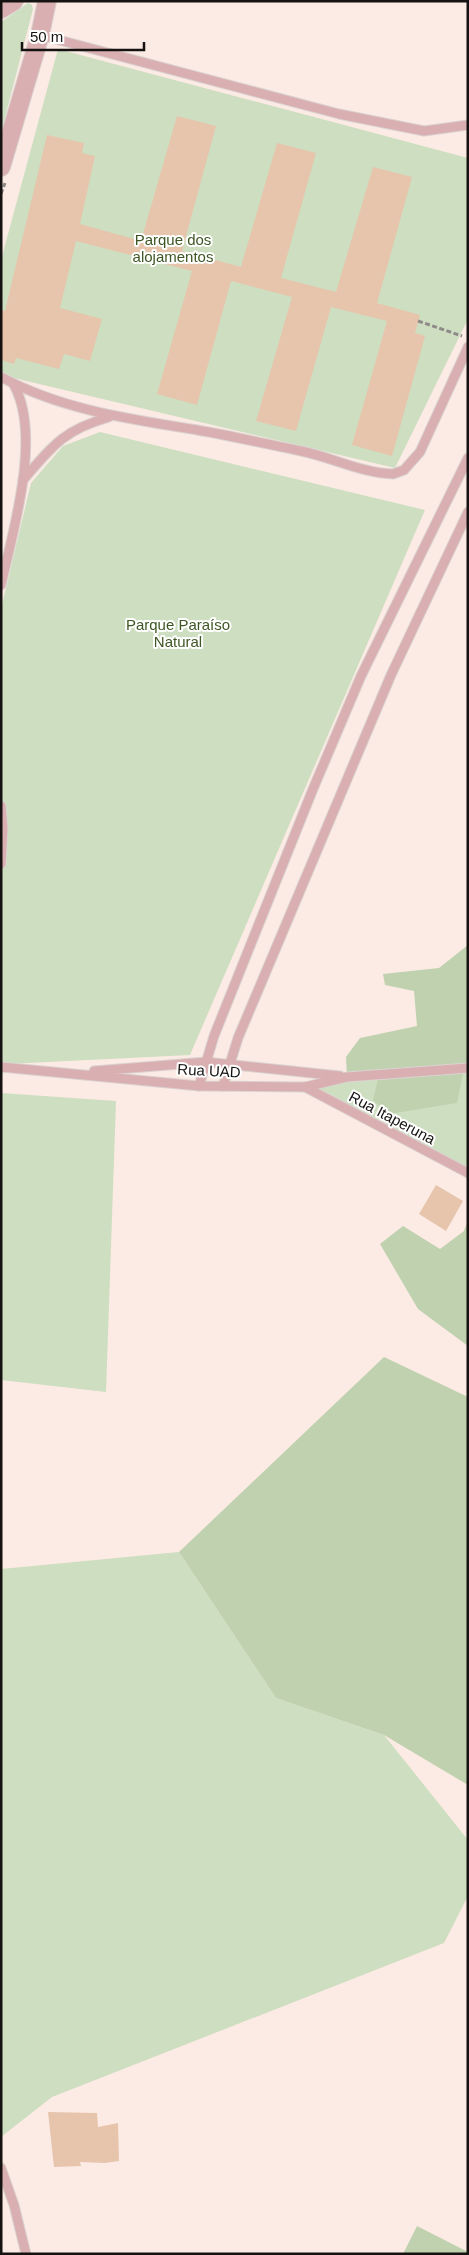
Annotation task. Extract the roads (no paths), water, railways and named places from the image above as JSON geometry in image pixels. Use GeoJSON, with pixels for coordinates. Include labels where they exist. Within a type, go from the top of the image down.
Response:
{"type":"FeatureCollection","features":[{"type":"Feature","properties":{"kind":"street"},"geometry":{"type":"LineString","coordinates":[[1,9],[14,1]]}},
{"type":"Feature","properties":{"kind":"street"},"geometry":{"type":"LineString","coordinates":[[1,167],[40,35],[47,1]]}},
{"type":"Feature","properties":{"kind":"lane"},"geometry":{"type":"LineString","coordinates":[[40,35],[339,114],[424,131],[468,125]]}},
{"type":"Feature","properties":{"kind":"lane"},"geometry":{"type":"LineString","coordinates":[[1,377],[14,385],[51,399],[110,416],[200,430],[305,452],[393,474],[404,470],[420,452],[468,347]]}},
{"type":"Feature","properties":{"kind":"lane"},"geometry":{"type":"LineString","coordinates":[[1,585],[23,480],[24,412],[14,385]]}},
{"type":"Feature","properties":{"kind":"lane"},"geometry":{"type":"LineString","coordinates":[[23,480],[48,451],[75,429],[110,416]]}},
{"type":"Feature","properties":{"kind":"lane"},"geometry":{"type":"LineString","coordinates":[[199,1086],[206,1062],[305,808],[360,676],[468,458]]}},
{"type":"Feature","properties":{"kind":"lane"},"geometry":{"type":"LineString","coordinates":[[223,1086],[238,1038],[391,675],[468,512]]}},
{"type":"Feature","properties":{"kind":"lane"},"geometry":{"type":"LineString","coordinates":[[1,806],[3,829],[1,864]]}},
{"type":"Feature","properties":{"kind":"lane","name":"Rua UAD"},"geometry":{"type":"LineString","coordinates":[[70,1073],[206,1062],[347,1077]]}},
{"type":"Feature","properties":{"kind":"lane","name":"Rua UAD"},"geometry":{"type":"LineString","coordinates":[[1,1066],[199,1086],[305,1087],[347,1077],[468,1068]]}},
{"type":"Feature","properties":{"kind":"lane","name":"Rua Itaperuna"},"geometry":{"type":"LineString","coordinates":[[305,1087],[468,1173]]}},
{"type":"Feature","properties":{"kind":"lane"},"geometry":{"type":"LineString","coordinates":[[1,2168],[14,2205],[26,2254]]}},
{"type":"Feature","properties":{"kind":"park label","name":"Parque dos alojamentos"},"geometry":{"type":"Point","coordinates":[173,248]}},
{"type":"Feature","properties":{"kind":"park label","name":"Parque Paraíso Natural"},"geometry":{"type":"Point","coordinates":[178,634]}}]}
